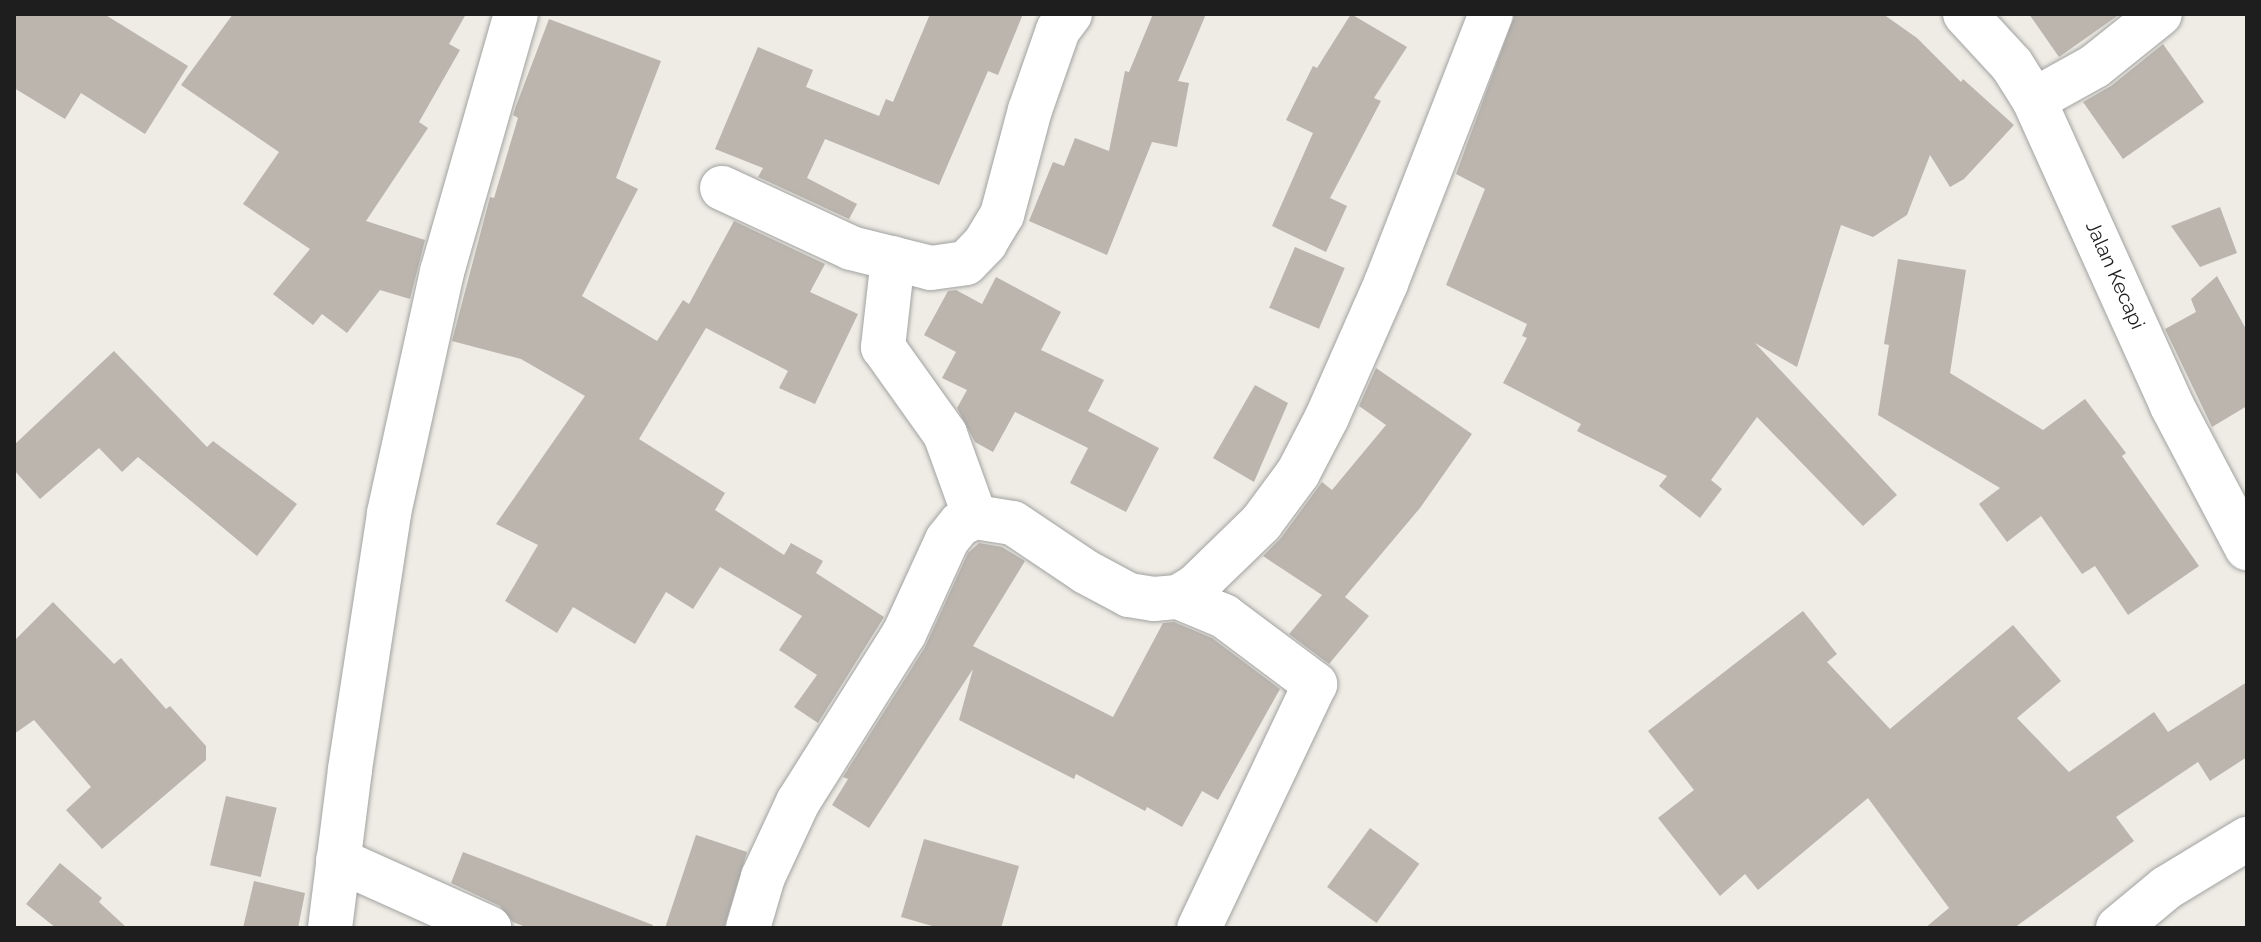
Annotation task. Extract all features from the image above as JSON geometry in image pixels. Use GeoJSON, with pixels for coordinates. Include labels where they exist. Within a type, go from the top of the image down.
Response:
{"type":"FeatureCollection","features":[{"type":"Feature","properties":{"kind":"street"},"geometry":{"type":"LineString","coordinates":[[330,928],[393,497],[442,272],[483,120],[516,14]]}},
{"type":"Feature","properties":{"kind":"street"},"geometry":{"type":"LineString","coordinates":[[722,188],[851,248],[931,268],[966,263],[985,243],[1002,215],[1030,110],[1058,30],[1070,14]]}},
{"type":"Feature","properties":{"kind":"street"},"geometry":{"type":"LineString","coordinates":[[748,928],[763,877],[798,802],[904,634],[947,540],[960,524],[975,517],[1013,523],[1086,572],[1129,595],[1154,599],[1178,597],[1196,586],[1250,534],[1298,473],[1386,283],[1491,14]]}},
{"type":"Feature","properties":{"kind":"street","name":"Jalan Kecapi"},"geometry":{"type":"LineString","coordinates":[[1965,14],[2012,65],[2034,100],[2172,406],[2247,548]]}},
{"type":"Feature","properties":{"kind":"street"},"geometry":{"type":"LineString","coordinates":[[2034,100],[2095,66],[2160,14]]}},
{"type":"Feature","properties":{"kind":"street"},"geometry":{"type":"LineString","coordinates":[[893,258],[883,347],[945,434],[975,517]]}},
{"type":"Feature","properties":{"kind":"street"},"geometry":{"type":"LineString","coordinates":[[1178,597],[1224,616],[1315,684],[1199,928]]}},
{"type":"Feature","properties":{"kind":"street"},"geometry":{"type":"LineString","coordinates":[[2118,928],[2166,888],[2247,839]]}},
{"type":"Feature","properties":{"kind":"street"},"geometry":{"type":"LineString","coordinates":[[338,860],[489,928]]}},
{"type":"Feature","properties":{"kind":"building"},"geometry":{"type":"Polygon","coordinates":[[[14,14],[104,14],[188,66],[145,134],[81,93],[65,119],[14,88],[14,14]]]}},
{"type":"Feature","properties":{"kind":"building"},"geometry":{"type":"Polygon","coordinates":[[[233,14],[466,14],[449,44],[460,50],[419,122],[428,128],[366,221],[425,240],[410,299],[380,290],[347,333],[322,314],[313,325],[273,294],[310,249],[243,204],[279,152],[181,85],[233,14]]]}},
{"type":"Feature","properties":{"kind":"building"},"geometry":{"type":"Polygon","coordinates":[[[930,14],[1023,14],[998,75],[988,71],[939,185],[825,139],[807,178],[857,204],[849,219],[758,177],[763,168],[715,149],[758,47],[813,70],[806,87],[879,116],[886,99],[893,102],[930,14]]]}},
{"type":"Feature","properties":{"kind":"building"},"geometry":{"type":"Polygon","coordinates":[[[1153,14],[1206,14],[1178,81],[1189,83],[1177,147],[1152,142],[1107,255],[1029,221],[1053,162],[1064,166],[1075,138],[1109,151],[1125,71],[1129,72],[1153,14]]]}},
{"type":"Feature","properties":{"kind":"building"},"geometry":{"type":"Polygon","coordinates":[[[1351,14],[1407,47],[1374,98],[1381,101],[1330,198],[1347,206],[1326,252],[1272,226],[1313,133],[1286,120],[1313,66],[1317,68],[1351,14]]]}},
{"type":"Feature","properties":{"kind":"building"},"geometry":{"type":"Polygon","coordinates":[[[1515,14],[1883,14],[1917,38],[1961,82],[1963,79],[2014,125],[1964,179],[1950,187],[1930,155],[1907,215],[1873,237],[1841,225],[1797,367],[1755,343],[1897,495],[1863,526],[1757,417],[1711,480],[1722,489],[1700,518],[1659,486],[1667,476],[1577,431],[1581,424],[1503,383],[1527,338],[1522,336],[1527,324],[1446,285],[1485,189],[1456,174],[1515,14]]]}},
{"type":"Feature","properties":{"kind":"building"},"geometry":{"type":"Polygon","coordinates":[[[2029,14],[2120,14],[2059,57],[2029,14]]]}},
{"type":"Feature","properties":{"kind":"building"},"geometry":{"type":"Polygon","coordinates":[[[549,19],[661,61],[616,178],[638,189],[582,296],[657,341],[683,300],[689,304],[734,221],[825,264],[810,292],[858,314],[815,404],[779,388],[788,371],[706,328],[639,439],[725,493],[715,510],[784,555],[791,543],[823,561],[816,573],[884,617],[818,723],[794,707],[817,675],[779,650],[802,616],[720,567],[693,609],[666,592],[635,644],[573,607],[557,633],[505,601],[538,545],[496,524],[585,396],[521,359],[452,341],[490,197],[494,198],[518,118],[513,115],[549,19]]]}},
{"type":"Feature","properties":{"kind":"building"},"geometry":{"type":"Polygon","coordinates":[[[2163,44],[2204,102],[2123,159],[2083,102],[2111,86],[2163,44]]]}},
{"type":"Feature","properties":{"kind":"building"},"geometry":{"type":"Polygon","coordinates":[[[2220,207],[2237,253],[2200,267],[2171,226],[2220,207]]]}},
{"type":"Feature","properties":{"kind":"building"},"geometry":{"type":"Polygon","coordinates":[[[1295,247],[1345,268],[1319,329],[1269,308],[1295,247]]]}},
{"type":"Feature","properties":{"kind":"building"},"geometry":{"type":"Polygon","coordinates":[[[1898,259],[1966,270],[1950,373],[2043,430],[2085,399],[2126,453],[2122,456],[2199,566],[2128,615],[2095,566],[2082,574],[2041,516],[2007,542],[1979,504],[2000,488],[1878,415],[1889,345],[1884,344],[1898,259]]]}},
{"type":"Feature","properties":{"kind":"building"},"geometry":{"type":"Polygon","coordinates":[[[2217,276],[2247,331],[2247,406],[2212,427],[2165,329],[2196,312],[2191,299],[2217,276]]]}},
{"type":"Feature","properties":{"kind":"building"},"geometry":{"type":"Polygon","coordinates":[[[996,277],[1061,312],[1041,350],[1104,380],[1088,411],[1159,448],[1126,512],[1070,483],[1088,448],[1015,412],[993,452],[975,442],[957,408],[967,390],[942,378],[956,352],[924,335],[948,291],[956,290],[982,304],[996,277]]]}},
{"type":"Feature","properties":{"kind":"building"},"geometry":{"type":"Polygon","coordinates":[[[114,351],[207,447],[213,441],[297,504],[257,556],[138,457],[122,472],[99,448],[40,499],[14,470],[14,445],[114,351]]]}},
{"type":"Feature","properties":{"kind":"building"},"geometry":{"type":"Polygon","coordinates":[[[1376,368],[1472,434],[1420,508],[1345,597],[1369,616],[1329,664],[1289,634],[1322,595],[1263,556],[1281,538],[1322,482],[1332,490],[1386,425],[1359,406],[1376,368]]]}},
{"type":"Feature","properties":{"kind":"building"},"geometry":{"type":"Polygon","coordinates":[[[1255,385],[1288,403],[1254,482],[1213,458],[1255,385]]]}},
{"type":"Feature","properties":{"kind":"building"},"geometry":{"type":"Polygon","coordinates":[[[979,543],[1002,547],[1025,561],[973,646],[1113,717],[1163,623],[1174,622],[1212,638],[1280,689],[1218,800],[1202,791],[1182,827],[1076,774],[1074,779],[959,720],[973,669],[869,828],[832,805],[848,779],[843,777],[925,647],[968,553],[979,543]]]}},
{"type":"Feature","properties":{"kind":"building"},"geometry":{"type":"Polygon","coordinates":[[[53,602],[114,664],[121,658],[166,709],[170,706],[206,746],[206,760],[102,849],[66,810],[91,787],[34,720],[14,734],[14,641],[53,602]]]}},
{"type":"Feature","properties":{"kind":"building"},"geometry":{"type":"Polygon","coordinates":[[[1803,611],[1837,654],[1827,662],[1890,729],[2013,625],[2061,681],[2017,718],[2069,772],[2154,712],[2168,732],[2247,682],[2247,757],[2210,781],[2198,762],[2116,817],[2134,841],[2014,928],[1925,928],[1949,908],[1868,798],[1758,890],[1745,874],[1720,896],[1658,818],[1694,790],[1648,731],[1803,611]]]}},
{"type":"Feature","properties":{"kind":"building"},"geometry":{"type":"Polygon","coordinates":[[[226,796],[277,808],[261,877],[210,865],[226,796]]]}},
{"type":"Feature","properties":{"kind":"building"},"geometry":{"type":"Polygon","coordinates":[[[1370,828],[1419,864],[1376,923],[1327,887],[1370,828]]]}},
{"type":"Feature","properties":{"kind":"building"},"geometry":{"type":"Polygon","coordinates":[[[696,835],[747,852],[724,928],[665,928],[696,835]]]}},
{"type":"Feature","properties":{"kind":"building"},"geometry":{"type":"Polygon","coordinates":[[[924,839],[1019,866],[1001,928],[939,928],[901,917],[924,839]]]}},
{"type":"Feature","properties":{"kind":"building"},"geometry":{"type":"Polygon","coordinates":[[[463,852],[653,925],[652,928],[528,928],[513,922],[500,906],[451,883],[463,852]]]}},
{"type":"Feature","properties":{"kind":"building"},"geometry":{"type":"Polygon","coordinates":[[[60,863],[102,898],[99,902],[127,928],[56,928],[26,904],[60,863]]]}},
{"type":"Feature","properties":{"kind":"building"},"geometry":{"type":"Polygon","coordinates":[[[254,881],[305,893],[298,928],[243,928],[254,881]]]}}]}
